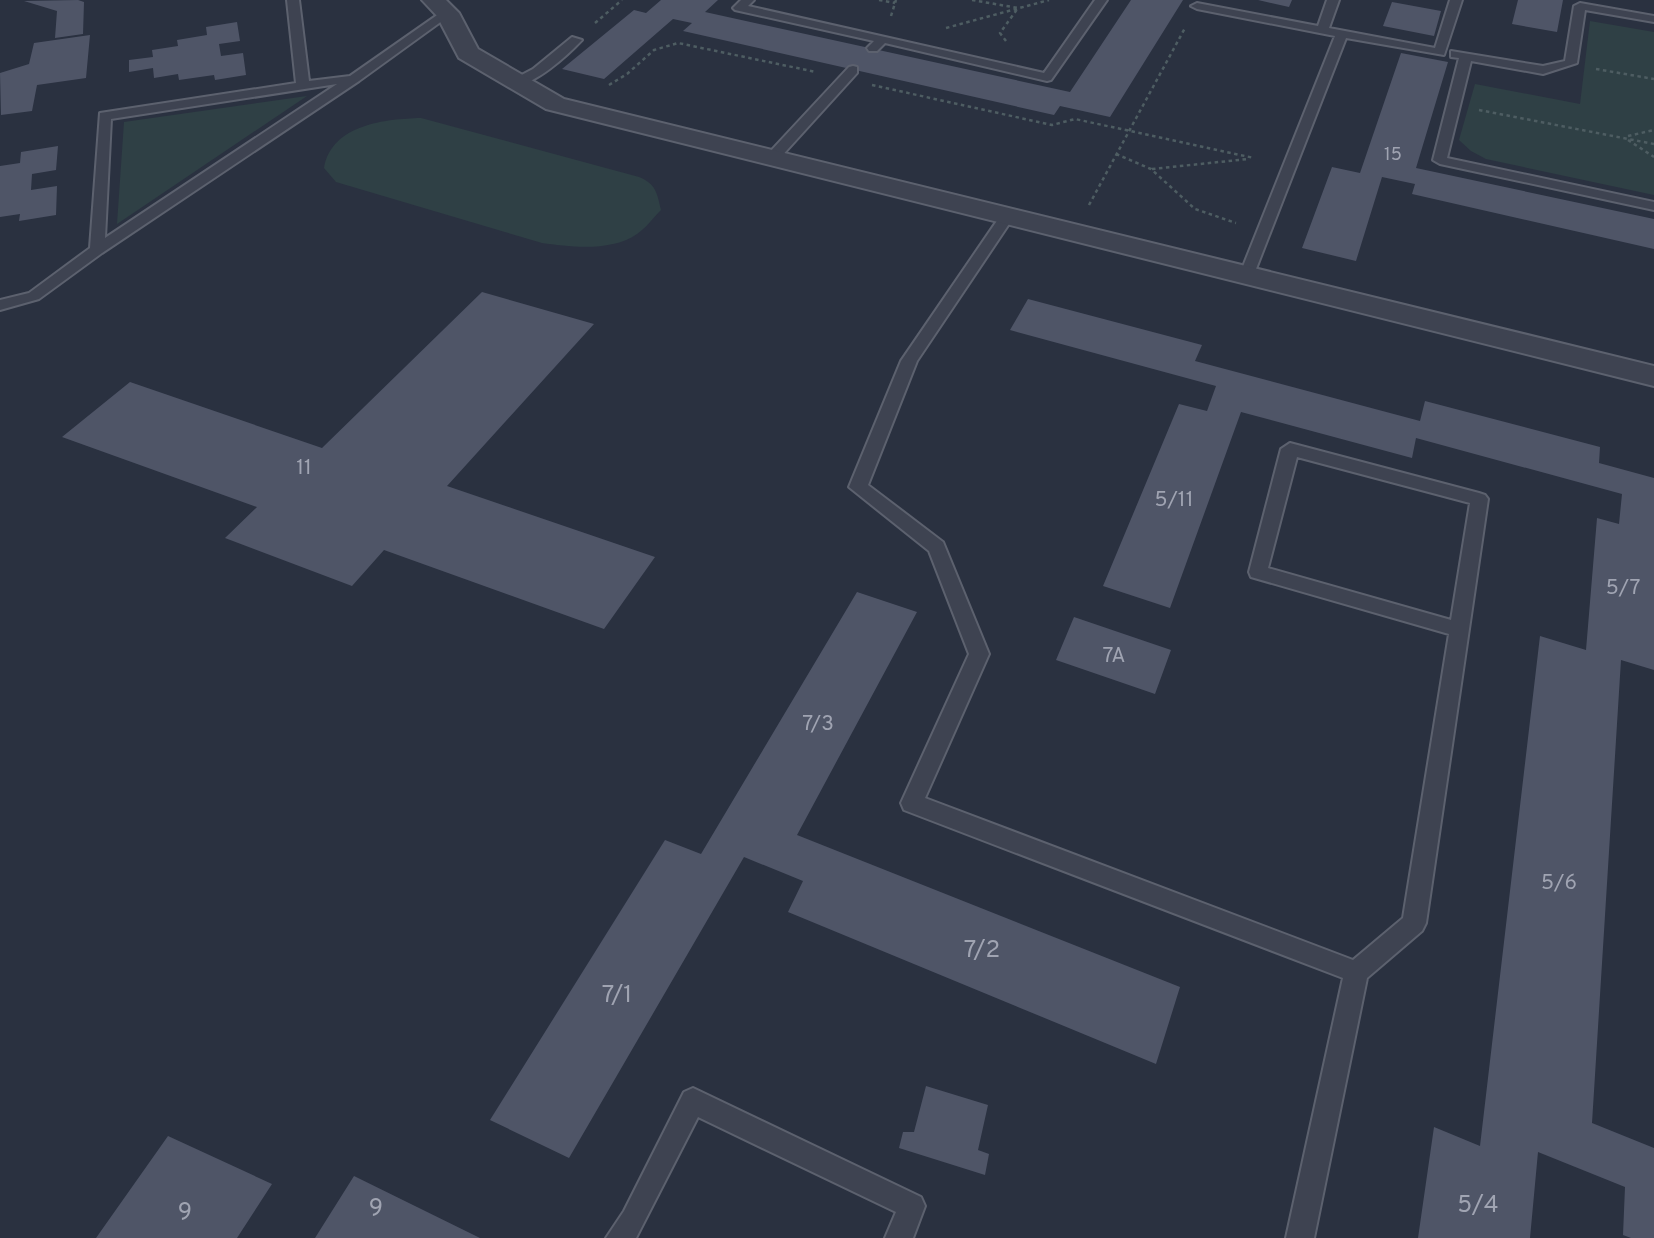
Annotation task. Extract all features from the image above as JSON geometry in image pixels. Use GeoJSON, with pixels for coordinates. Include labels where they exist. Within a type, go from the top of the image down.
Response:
{"type":"FeatureCollection","features":[{"type":"Feature","properties":{"kind":"street"},"geometry":{"type":"LineString","coordinates":[[440,7],[468,53],[555,104],[1654,376]]}},
{"type":"Feature","properties":{"kind":"lane"},"geometry":{"type":"LineString","coordinates":[[293,0],[303,86]]}},
{"type":"Feature","properties":{"kind":"lane"},"geometry":{"type":"LineString","coordinates":[[748,0],[739,8],[877,44],[895,42],[1047,77],[1101,0]]}},
{"type":"Feature","properties":{"kind":"lane"},"geometry":{"type":"LineString","coordinates":[[1321,30],[1333,0]]}},
{"type":"Feature","properties":{"kind":"lane"},"geometry":{"type":"LineString","coordinates":[[1440,52],[1456,0]]}},
{"type":"Feature","properties":{"kind":"lane"},"geometry":{"type":"LineString","coordinates":[[1197,6],[1543,70],[1571,63],[1580,6],[1654,19]]}},
{"type":"Feature","properties":{"kind":"lane"},"geometry":{"type":"LineString","coordinates":[[0,305],[34,296],[97,250],[355,78],[440,7]]}},
{"type":"Feature","properties":{"kind":"lane"},"geometry":{"type":"LineString","coordinates":[[1247,274],[1342,34]]}},
{"type":"Feature","properties":{"kind":"lane"},"geometry":{"type":"LineString","coordinates":[[518,82],[537,72],[576,40]]}},
{"type":"Feature","properties":{"kind":"lane"},"geometry":{"type":"LineString","coordinates":[[1466,56],[1440,160],[1654,206]]}},
{"type":"Feature","properties":{"kind":"lane"},"geometry":{"type":"LineString","coordinates":[[773,157],[849,74]]}},
{"type":"Feature","properties":{"kind":"lane"},"geometry":{"type":"LineString","coordinates":[[97,250],[105,116],[355,78]]}},
{"type":"Feature","properties":{"kind":"lane"},"geometry":{"type":"LineString","coordinates":[[1008,215],[909,361],[858,487],[937,547],[979,654],[912,803],[1356,972]]}},
{"type":"Feature","properties":{"kind":"lane"},"geometry":{"type":"LineString","coordinates":[[1300,1238],[1356,972],[1414,923],[1479,499],[1290,449],[1258,572],[1458,630]]}},
{"type":"Feature","properties":{"kind":"lane"},"geometry":{"type":"LineString","coordinates":[[620,1238],[633,1220],[693,1101],[912,1206],[899,1238]]}},
{"type":"Feature","properties":{"kind":"path"},"geometry":{"type":"LineString","coordinates":[[576,40],[622,0]]}},
{"type":"Feature","properties":{"kind":"path"},"geometry":{"type":"LineString","coordinates":[[879,0],[895,3]]}},
{"type":"Feature","properties":{"kind":"path"},"geometry":{"type":"LineString","coordinates":[[972,0],[1018,8]]}},
{"type":"Feature","properties":{"kind":"path"},"geometry":{"type":"LineString","coordinates":[[895,42],[1049,0]]}},
{"type":"Feature","properties":{"kind":"path"},"geometry":{"type":"LineString","coordinates":[[1074,231],[1197,6]]}},
{"type":"Feature","properties":{"kind":"path"},"geometry":{"type":"LineString","coordinates":[[600,87],[619,80],[647,52],[660,44],[678,43],[849,74],[1052,125],[1075,119],[1254,158],[1291,163]]}},
{"type":"Feature","properties":{"kind":"path"},"geometry":{"type":"LineString","coordinates":[[1585,67],[1654,79]]}},
{"type":"Feature","properties":{"kind":"path"},"geometry":{"type":"LineString","coordinates":[[1454,105],[1654,144]]}},
{"type":"Feature","properties":{"kind":"path"},"geometry":{"type":"LineString","coordinates":[[1624,137],[1654,130]]}},
{"type":"Feature","properties":{"kind":"path"},"geometry":{"type":"LineString","coordinates":[[1624,137],[1654,157]]}},
{"type":"Feature","properties":{"kind":"path"},"geometry":{"type":"LineString","coordinates":[[1116,154],[1151,169],[1195,209],[1264,233]]}},
{"type":"Feature","properties":{"kind":"path"},"geometry":{"type":"LineString","coordinates":[[1151,169],[1254,158]]}},
{"type":"Feature","properties":{"kind":"shaded area"},"geometry":{"type":"Polygon","coordinates":[[[1590,21],[1654,32],[1654,195],[1486,159],[1459,140],[1475,84],[1580,104],[1590,21]]]}},
{"type":"Feature","properties":{"kind":"shaded area"},"geometry":{"type":"Polygon","coordinates":[[[307,96],[117,224],[124,122],[307,96]]]}},
{"type":"Feature","properties":{"kind":"shaded area"},"geometry":{"type":"Polygon","coordinates":[[[421,118],[639,177],[655,190],[661,210],[637,234],[615,244],[578,247],[542,243],[336,182],[324,168],[329,153],[349,133],[377,123],[421,118]]]}},
{"type":"Feature","properties":{"kind":"building"},"geometry":{"type":"Polygon","coordinates":[[[661,0],[718,0],[705,12],[1070,92],[1131,0],[1183,0],[1110,117],[1060,106],[1054,115],[683,31],[692,23],[673,19],[604,79],[562,69],[634,10],[646,13],[661,0]]]}},
{"type":"Feature","properties":{"kind":"building"},"geometry":{"type":"Polygon","coordinates":[[[1258,0],[1292,0],[1289,7],[1258,0]]]}},
{"type":"Feature","properties":{"kind":"building"},"geometry":{"type":"Polygon","coordinates":[[[1518,0],[1563,0],[1557,32],[1512,24],[1518,0]]]}},
{"type":"Feature","properties":{"kind":"building"},"geometry":{"type":"Polygon","coordinates":[[[24,1],[84,2],[83,34],[55,38],[57,11],[24,1]]]}},
{"type":"Feature","properties":{"kind":"building"},"geometry":{"type":"Polygon","coordinates":[[[1392,2],[1441,11],[1434,36],[1383,26],[1392,2]]]}},
{"type":"Feature","properties":{"kind":"building"},"geometry":{"type":"Polygon","coordinates":[[[237,22],[240,41],[219,44],[221,56],[243,53],[246,75],[215,80],[214,75],[179,80],[178,74],[154,78],[153,68],[129,72],[129,60],[153,57],[152,50],[178,46],[177,40],[207,35],[206,27],[237,22]]]}},
{"type":"Feature","properties":{"kind":"building"},"geometry":{"type":"Polygon","coordinates":[[[90,35],[86,78],[37,85],[32,111],[1,115],[0,73],[29,64],[34,43],[90,35]]]}},
{"type":"Feature","properties":{"kind":"building"},"geometry":{"type":"Polygon","coordinates":[[[1401,53],[1448,62],[1416,168],[1654,219],[1654,249],[1412,194],[1415,184],[1382,177],[1356,261],[1302,248],[1332,167],[1360,173],[1401,53]]]}},
{"type":"Feature","properties":{"kind":"building"},"geometry":{"type":"Polygon","coordinates":[[[58,146],[56,170],[32,174],[31,190],[57,186],[56,215],[19,221],[20,214],[0,217],[0,166],[20,163],[21,152],[58,146]]]}},
{"type":"Feature","properties":{"kind":"building"},"geometry":{"type":"Polygon","coordinates":[[[482,292],[594,324],[447,486],[655,557],[604,629],[384,550],[352,586],[225,538],[257,507],[62,437],[130,382],[322,448],[482,292]]]}},
{"type":"Feature","properties":{"kind":"building"},"geometry":{"type":"Polygon","coordinates":[[[1028,299],[1202,345],[1195,361],[1420,421],[1425,401],[1600,447],[1599,463],[1654,478],[1654,670],[1621,660],[1592,1123],[1654,1148],[1654,1238],[1631,1238],[1623,1235],[1625,1187],[1538,1152],[1530,1238],[1418,1238],[1434,1127],[1480,1146],[1540,636],[1586,650],[1597,518],[1619,524],[1622,494],[1416,438],[1412,458],[1241,412],[1170,608],[1103,586],[1179,404],[1207,411],[1216,386],[1010,330],[1028,299]]]}},
{"type":"Feature","properties":{"kind":"building"},"geometry":{"type":"Polygon","coordinates":[[[857,592],[917,612],[797,835],[1180,987],[1156,1064],[788,912],[803,881],[744,857],[569,1158],[490,1120],[665,840],[701,854],[857,592]]]}},
{"type":"Feature","properties":{"kind":"building"},"geometry":{"type":"Polygon","coordinates":[[[1074,617],[1171,650],[1155,694],[1056,660],[1074,617]]]}},
{"type":"Feature","properties":{"kind":"building"},"geometry":{"type":"Polygon","coordinates":[[[926,1086],[988,1105],[978,1150],[989,1154],[985,1175],[899,1148],[903,1132],[914,1132],[926,1086]]]}},
{"type":"Feature","properties":{"kind":"building"},"geometry":{"type":"Polygon","coordinates":[[[168,1136],[272,1184],[237,1238],[96,1238],[168,1136]]]}},
{"type":"Feature","properties":{"kind":"building"},"geometry":{"type":"Polygon","coordinates":[[[354,1176],[480,1238],[315,1238],[354,1176]]]}}]}
